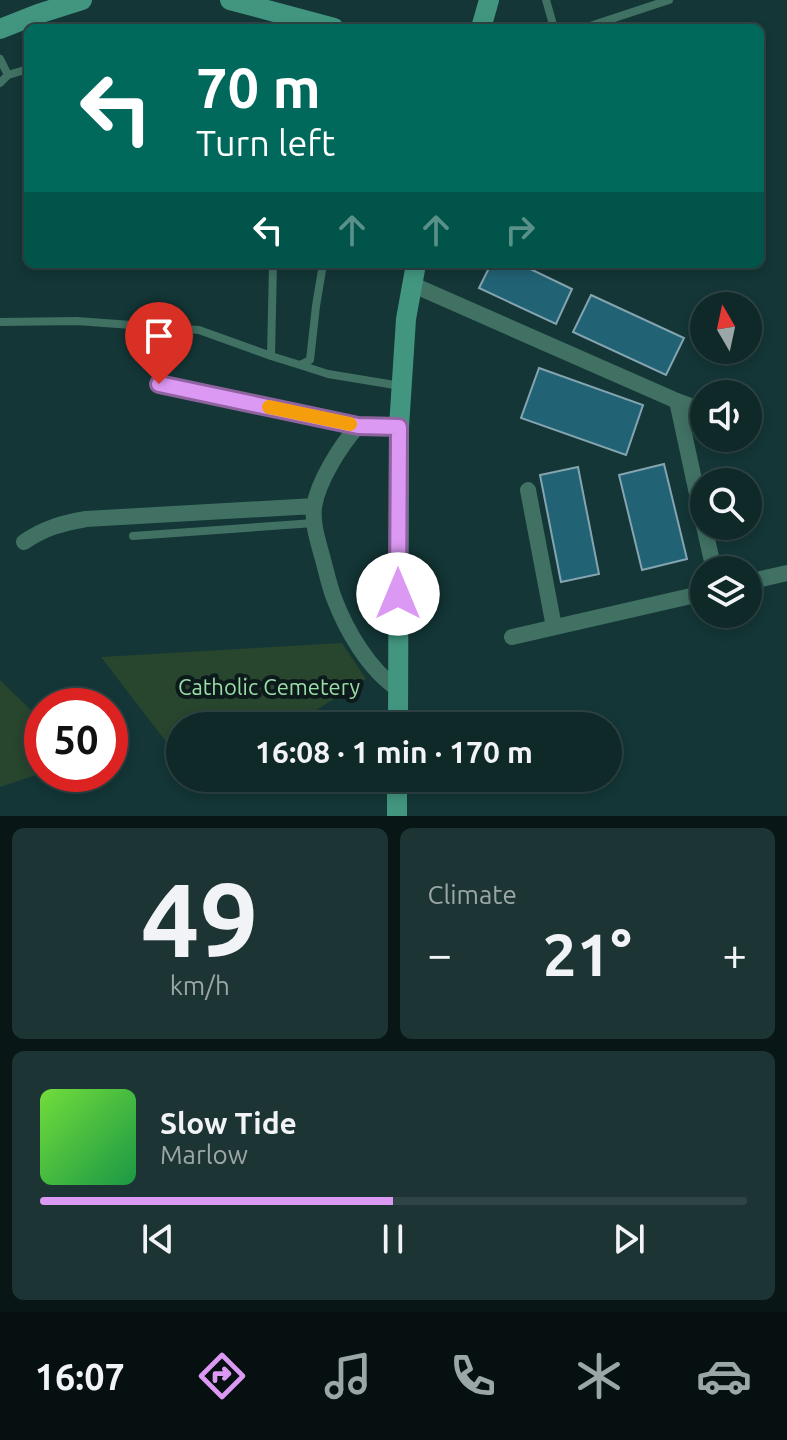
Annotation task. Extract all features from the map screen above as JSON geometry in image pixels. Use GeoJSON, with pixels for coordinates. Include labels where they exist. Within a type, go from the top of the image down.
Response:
{"type":"FeatureCollection","features":[{"type":"Feature","properties":{"kind":"main road"},"geometry":{"type":"LineString","coordinates":[[0,29],[82,0]]}},
{"type":"Feature","properties":{"kind":"main road"},"geometry":{"type":"LineString","coordinates":[[230,0],[319,24]]}},
{"type":"Feature","properties":{"kind":"main road"},"geometry":{"type":"LineString","coordinates":[[398,712],[399,427],[406,319],[414,274]]}},
{"type":"Feature","properties":{"kind":"main road"},"geometry":{"type":"LineString","coordinates":[[397,792],[397,816]]}},
{"type":"Feature","properties":{"kind":"street"},"geometry":{"type":"LineString","coordinates":[[414,274],[690,406]]}},
{"type":"Feature","properties":{"kind":"street"},"geometry":{"type":"LineString","coordinates":[[159,384],[358,426],[399,427]]}},
{"type":"Feature","properties":{"kind":"street"},"geometry":{"type":"LineString","coordinates":[[677,401],[691,468]]}},
{"type":"Feature","properties":{"kind":"street"},"geometry":{"type":"LineString","coordinates":[[358,426],[344,442],[326,475],[314,514],[333,597],[373,668],[398,689]]}},
{"type":"Feature","properties":{"kind":"street"},"geometry":{"type":"LineString","coordinates":[[528,490],[554,627]]}},
{"type":"Feature","properties":{"kind":"street"},"geometry":{"type":"LineString","coordinates":[[24,542],[57,524],[86,519],[314,514]]}},
{"type":"Feature","properties":{"kind":"street"},"geometry":{"type":"LineString","coordinates":[[762,579],[787,573]]}},
{"type":"Feature","properties":{"kind":"street"},"geometry":{"type":"LineString","coordinates":[[512,637],[690,596]]}},
{"type":"Feature","properties":{"kind":"lane"},"geometry":{"type":"LineString","coordinates":[[546,0],[553,24]]}},
{"type":"Feature","properties":{"kind":"lane"},"geometry":{"type":"LineString","coordinates":[[596,24],[669,0]]}},
{"type":"Feature","properties":{"kind":"lane"},"geometry":{"type":"LineString","coordinates":[[0,59],[8,75]]}},
{"type":"Feature","properties":{"kind":"lane"},"geometry":{"type":"LineString","coordinates":[[0,83],[8,75],[24,70]]}},
{"type":"Feature","properties":{"kind":"lane"},"geometry":{"type":"LineString","coordinates":[[271,356],[273,268]]}},
{"type":"Feature","properties":{"kind":"lane"},"geometry":{"type":"LineString","coordinates":[[300,365],[310,360],[322,268]]}},
{"type":"Feature","properties":{"kind":"lane"},"geometry":{"type":"LineString","coordinates":[[0,322],[77,321],[199,330],[328,374],[402,386]]}},
{"type":"Feature","properties":{"kind":"lane"},"geometry":{"type":"LineString","coordinates":[[133,536],[314,514]]}},
{"type":"Feature","properties":{"kind":"green space","name":"Catholic Cemetery"},"geometry":{"type":"Polygon","coordinates":[[[342,643],[366,679],[313,712],[166,712],[166,742],[128,692],[128,688],[125,688],[101,657],[342,643]]]}},
{"type":"Feature","properties":{"kind":"green space"},"geometry":{"type":"Polygon","coordinates":[[[0,680],[24,703],[24,779],[0,787],[0,680]]]}},
{"type":"Feature","properties":{"kind":"building"},"geometry":{"type":"Polygon","coordinates":[[[489,268],[528,268],[572,289],[556,324],[479,288],[489,268]]]}},
{"type":"Feature","properties":{"kind":"building"},"geometry":{"type":"Polygon","coordinates":[[[591,295],[684,338],[666,375],[573,332],[591,295]]]}},
{"type":"Feature","properties":{"kind":"building"},"geometry":{"type":"Polygon","coordinates":[[[539,368],[643,405],[626,455],[521,418],[539,368]]]}},
{"type":"Feature","properties":{"kind":"building"},"geometry":{"type":"Polygon","coordinates":[[[664,464],[687,559],[642,570],[619,475],[664,464]]]}},
{"type":"Feature","properties":{"kind":"building"},"geometry":{"type":"Polygon","coordinates":[[[578,467],[599,574],[561,582],[540,475],[578,467]]]}},
{"type":"Feature","properties":{"kind":"slow traffic"},"geometry":{"type":"LineString","coordinates":[[269,407],[350,424]]}},
{"type":"Feature","properties":{"kind":"route"},"geometry":{"type":"LineString","coordinates":[[159,384],[358,426],[399,427],[398,594]]}}]}
